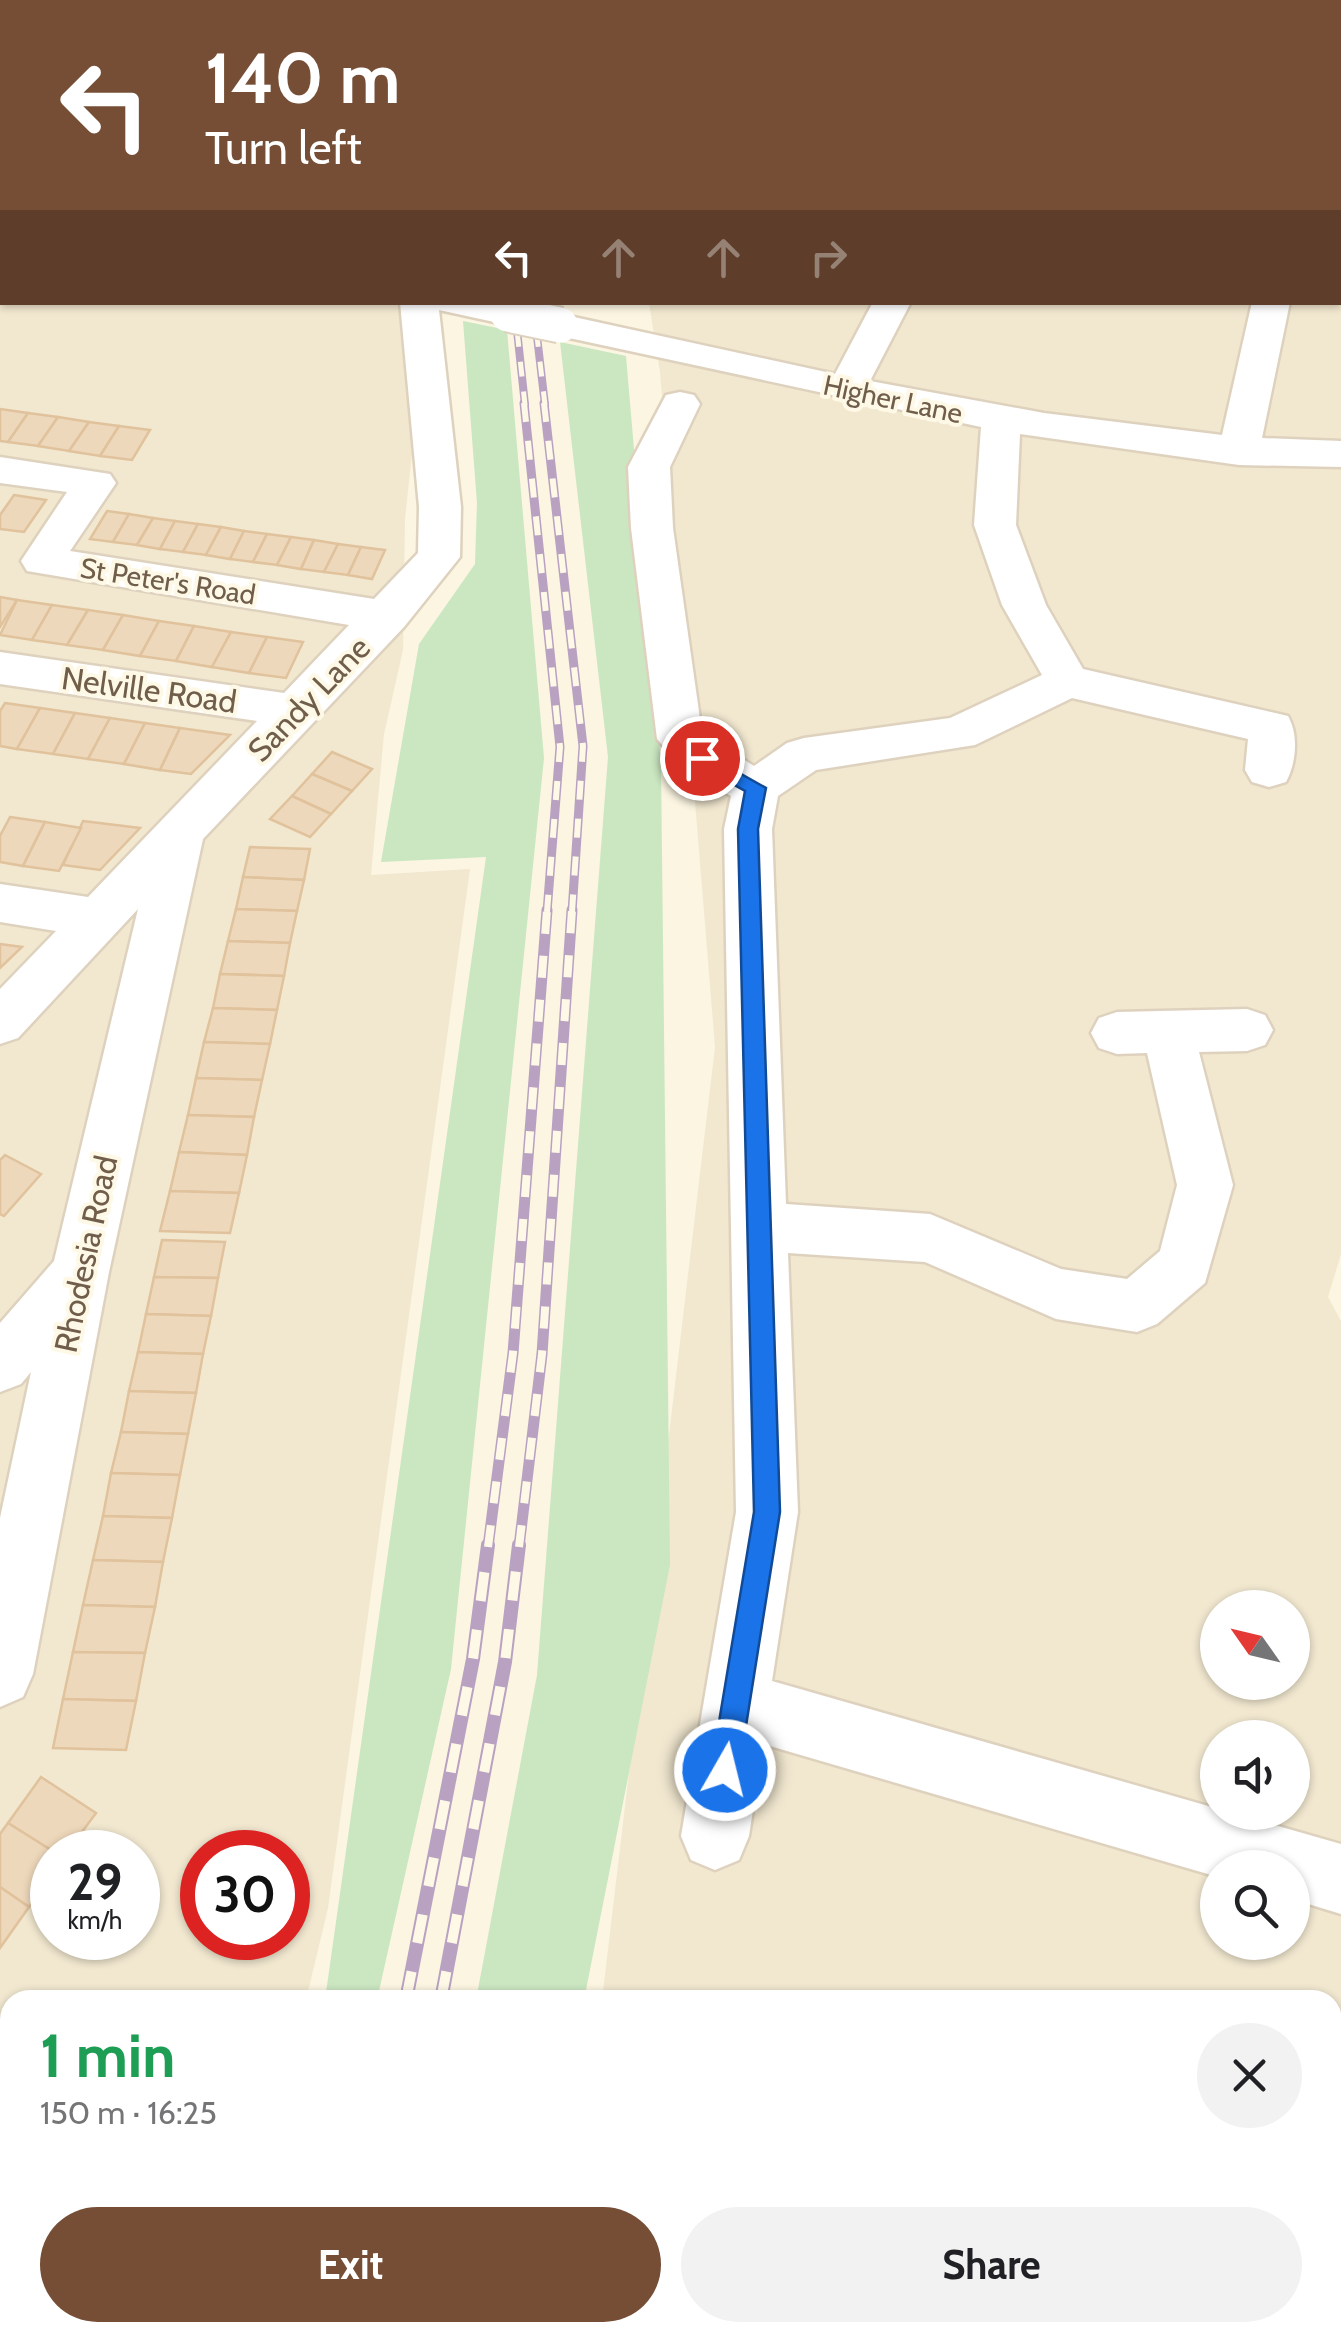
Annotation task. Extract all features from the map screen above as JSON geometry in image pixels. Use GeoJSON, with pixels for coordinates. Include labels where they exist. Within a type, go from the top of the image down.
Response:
{"type":"FeatureCollection","features":[{"type":"Feature","properties":{"kind":"street","name":"Sandy Lane"},"geometry":{"type":"LineString","coordinates":[[0,1023],[388,616],[438,558],[440,507],[419,305]]}},
{"type":"Feature","properties":{"kind":"street","name":"Higher Lane"},"geometry":{"type":"LineString","coordinates":[[464,305],[1000,422],[1239,452],[1341,454]]}},
{"type":"Feature","properties":{"kind":"street"},"geometry":{"type":"LineString","coordinates":[[846,389],[890,305]]}},
{"type":"Feature","properties":{"kind":"street"},"geometry":{"type":"LineString","coordinates":[[1239,452],[1270,305]]}},
{"type":"Feature","properties":{"kind":"street"},"geometry":{"type":"LineString","coordinates":[[680,404],[649,467],[652,528],[680,739],[702,758],[756,788]]}},
{"type":"Feature","properties":{"kind":"street"},"geometry":{"type":"LineString","coordinates":[[1000,422],[995,525],[1024,605],[1068,681]]}},
{"type":"Feature","properties":{"kind":"street","name":"St Peter's Road"},"geometry":{"type":"LineString","coordinates":[[0,470],[95,483],[42,562],[388,616]]}},
{"type":"Feature","properties":{"kind":"street","name":"Nelville Road"},"geometry":{"type":"LineString","coordinates":[[0,668],[297,712]]}},
{"type":"Feature","properties":{"kind":"street"},"geometry":{"type":"LineString","coordinates":[[715,1836],[767,1512],[748,829],[756,788],[804,755],[959,733],[1068,681],[1272,728],[1268,770]]}},
{"type":"Feature","properties":{"kind":"street","name":"Rhodesia Road"},"geometry":{"type":"LineString","coordinates":[[0,1674],[80,1272],[179,836]]}},
{"type":"Feature","properties":{"kind":"street"},"geometry":{"type":"LineString","coordinates":[[0,903],[100,918]]}},
{"type":"Feature","properties":{"kind":"street"},"geometry":{"type":"LineString","coordinates":[[759,1226],[930,1238],[1056,1294],[1137,1306],[1185,1264],[1205,1185],[1142,1032],[1247,1030]]}},
{"type":"Feature","properties":{"kind":"street"},"geometry":{"type":"LineString","coordinates":[[0,1365],[80,1272]]}},
{"type":"Feature","properties":{"kind":"street"},"geometry":{"type":"LineString","coordinates":[[735,1702],[1200,1820]]}},
{"type":"Feature","properties":{"kind":"street"},"geometry":{"type":"LineString","coordinates":[[1230,1830],[1341,1878]]}},
{"type":"Feature","properties":{"kind":"shaded area"},"geometry":{"type":"Polygon","coordinates":[[[0,305],[428,305],[405,519],[403,650],[384,734],[371,875],[470,869],[328,1908],[308,1990],[0,1990],[0,305]]]}},
{"type":"Feature","properties":{"kind":"shaded area"},"geometry":{"type":"Polygon","coordinates":[[[649,305],[1341,305],[1341,1254],[1328,1297],[1341,1321],[1341,1990],[603,1990],[715,1047],[660,372],[649,305]]]}},
{"type":"Feature","properties":{"kind":"green space"},"geometry":{"type":"Polygon","coordinates":[[[463,321],[507,330],[544,758],[451,1669],[379,1990],[326,1990],[486,857],[381,862],[419,644],[475,564],[477,503],[463,321]]]}},
{"type":"Feature","properties":{"kind":"green space"},"geometry":{"type":"Polygon","coordinates":[[[560,342],[626,356],[661,764],[670,1565],[586,1990],[478,1990],[537,1675],[608,757],[560,342]]]}},
{"type":"Feature","properties":{"kind":"building"},"geometry":{"type":"Polygon","coordinates":[[[0,409],[28,413],[8,442],[0,441],[0,409]]]}},
{"type":"Feature","properties":{"kind":"building"},"geometry":{"type":"Polygon","coordinates":[[[28,413],[58,417],[38,446],[8,442],[28,413]]]}},
{"type":"Feature","properties":{"kind":"building"},"geometry":{"type":"Polygon","coordinates":[[[58,417],[89,422],[69,451],[38,446],[58,417]]]}},
{"type":"Feature","properties":{"kind":"building"},"geometry":{"type":"Polygon","coordinates":[[[89,422],[119,426],[100,456],[69,451],[89,422]]]}},
{"type":"Feature","properties":{"kind":"building"},"geometry":{"type":"Polygon","coordinates":[[[119,426],[150,430],[132,460],[100,456],[119,426]]]}},
{"type":"Feature","properties":{"kind":"building"},"geometry":{"type":"Polygon","coordinates":[[[14,495],[46,500],[24,532],[0,529],[0,515],[14,495]]]}},
{"type":"Feature","properties":{"kind":"building"},"geometry":{"type":"Polygon","coordinates":[[[107,511],[129,514],[113,542],[90,539],[107,511]]]}},
{"type":"Feature","properties":{"kind":"building"},"geometry":{"type":"Polygon","coordinates":[[[129,514],[153,518],[137,545],[113,542],[129,514]]]}},
{"type":"Feature","properties":{"kind":"building"},"geometry":{"type":"Polygon","coordinates":[[[153,518],[175,521],[160,549],[137,545],[153,518]]]}},
{"type":"Feature","properties":{"kind":"building"},"geometry":{"type":"Polygon","coordinates":[[[175,521],[198,524],[183,552],[160,549],[175,521]]]}},
{"type":"Feature","properties":{"kind":"building"},"geometry":{"type":"Polygon","coordinates":[[[198,524],[221,527],[206,555],[183,552],[198,524]]]}},
{"type":"Feature","properties":{"kind":"building"},"geometry":{"type":"Polygon","coordinates":[[[221,527],[244,531],[230,559],[206,555],[221,527]]]}},
{"type":"Feature","properties":{"kind":"building"},"geometry":{"type":"Polygon","coordinates":[[[244,531],[267,534],[253,562],[230,559],[244,531]]]}},
{"type":"Feature","properties":{"kind":"building"},"geometry":{"type":"Polygon","coordinates":[[[267,534],[291,537],[277,565],[253,562],[267,534]]]}},
{"type":"Feature","properties":{"kind":"building"},"geometry":{"type":"Polygon","coordinates":[[[291,537],[314,540],[301,569],[277,565],[291,537]]]}},
{"type":"Feature","properties":{"kind":"building"},"geometry":{"type":"Polygon","coordinates":[[[314,540],[338,544],[324,572],[301,569],[314,540]]]}},
{"type":"Feature","properties":{"kind":"building"},"geometry":{"type":"Polygon","coordinates":[[[338,544],[361,547],[348,575],[324,572],[338,544]]]}},
{"type":"Feature","properties":{"kind":"building"},"geometry":{"type":"Polygon","coordinates":[[[361,547],[385,550],[372,579],[348,575],[361,547]]]}},
{"type":"Feature","properties":{"kind":"building"},"geometry":{"type":"Polygon","coordinates":[[[0,597],[17,600],[0,627],[0,597]]]}},
{"type":"Feature","properties":{"kind":"building"},"geometry":{"type":"Polygon","coordinates":[[[17,600],[52,605],[32,640],[0,635],[17,600]]]}},
{"type":"Feature","properties":{"kind":"building"},"geometry":{"type":"Polygon","coordinates":[[[52,605],[88,610],[67,645],[32,640],[52,605]]]}},
{"type":"Feature","properties":{"kind":"building"},"geometry":{"type":"Polygon","coordinates":[[[88,610],[123,615],[103,650],[67,645],[88,610]]]}},
{"type":"Feature","properties":{"kind":"building"},"geometry":{"type":"Polygon","coordinates":[[[123,615],[159,621],[140,656],[103,650],[123,615]]]}},
{"type":"Feature","properties":{"kind":"building"},"geometry":{"type":"Polygon","coordinates":[[[159,621],[194,626],[176,661],[140,656],[159,621]]]}},
{"type":"Feature","properties":{"kind":"building"},"geometry":{"type":"Polygon","coordinates":[[[194,626],[231,632],[212,667],[176,661],[194,626]]]}},
{"type":"Feature","properties":{"kind":"building"},"geometry":{"type":"Polygon","coordinates":[[[231,632],[267,637],[249,673],[212,667],[231,632]]]}},
{"type":"Feature","properties":{"kind":"building"},"geometry":{"type":"Polygon","coordinates":[[[267,637],[303,642],[286,678],[249,673],[267,637]]]}},
{"type":"Feature","properties":{"kind":"building"},"geometry":{"type":"Polygon","coordinates":[[[5,703],[40,708],[17,749],[0,746],[0,711],[5,703]]]}},
{"type":"Feature","properties":{"kind":"building"},"geometry":{"type":"Polygon","coordinates":[[[40,708],[75,713],[53,754],[17,749],[40,708]]]}},
{"type":"Feature","properties":{"kind":"building"},"geometry":{"type":"Polygon","coordinates":[[[75,713],[110,718],[88,759],[53,754],[75,713]]]}},
{"type":"Feature","properties":{"kind":"building"},"geometry":{"type":"Polygon","coordinates":[[[110,718],[145,723],[124,764],[88,759],[110,718]]]}},
{"type":"Feature","properties":{"kind":"building"},"geometry":{"type":"Polygon","coordinates":[[[145,723],[180,728],[160,770],[124,764],[145,723]]]}},
{"type":"Feature","properties":{"kind":"building"},"geometry":{"type":"Polygon","coordinates":[[[180,728],[230,735],[191,774],[160,770],[180,728]]]}},
{"type":"Feature","properties":{"kind":"building"},"geometry":{"type":"Polygon","coordinates":[[[332,752],[372,769],[352,791],[312,774],[332,752]]]}},
{"type":"Feature","properties":{"kind":"building"},"geometry":{"type":"Polygon","coordinates":[[[312,774],[352,791],[331,814],[292,796],[312,774]]]}},
{"type":"Feature","properties":{"kind":"building"},"geometry":{"type":"Polygon","coordinates":[[[292,796],[331,814],[310,837],[270,819],[292,796]]]}},
{"type":"Feature","properties":{"kind":"building"},"geometry":{"type":"Polygon","coordinates":[[[10,817],[45,822],[23,866],[0,862],[0,836],[10,817]]]}},
{"type":"Feature","properties":{"kind":"building"},"geometry":{"type":"Polygon","coordinates":[[[83,821],[140,828],[100,870],[63,865],[83,821]]]}},
{"type":"Feature","properties":{"kind":"building"},"geometry":{"type":"Polygon","coordinates":[[[45,822],[81,828],[59,871],[23,866],[45,822]]]}},
{"type":"Feature","properties":{"kind":"building"},"geometry":{"type":"Polygon","coordinates":[[[250,847],[310,849],[304,880],[243,877],[250,847]]]}},
{"type":"Feature","properties":{"kind":"building"},"geometry":{"type":"Polygon","coordinates":[[[243,877],[304,880],[297,911],[236,909],[243,877]]]}},
{"type":"Feature","properties":{"kind":"building"},"geometry":{"type":"Polygon","coordinates":[[[236,909],[297,911],[290,943],[228,941],[236,909]]]}},
{"type":"Feature","properties":{"kind":"building"},"geometry":{"type":"Polygon","coordinates":[[[228,941],[290,943],[284,976],[220,974],[228,941]]]}},
{"type":"Feature","properties":{"kind":"building"},"geometry":{"type":"Polygon","coordinates":[[[0,944],[22,947],[0,968],[0,944]]]}},
{"type":"Feature","properties":{"kind":"building"},"geometry":{"type":"Polygon","coordinates":[[[220,974],[284,976],[277,1010],[213,1008],[220,974]]]}},
{"type":"Feature","properties":{"kind":"building"},"geometry":{"type":"Polygon","coordinates":[[[213,1008],[277,1010],[270,1044],[204,1042],[213,1008]]]}},
{"type":"Feature","properties":{"kind":"building"},"geometry":{"type":"Polygon","coordinates":[[[204,1042],[270,1044],[262,1080],[196,1078],[204,1042]]]}},
{"type":"Feature","properties":{"kind":"building"},"geometry":{"type":"Polygon","coordinates":[[[196,1078],[262,1080],[254,1117],[188,1115],[196,1078]]]}},
{"type":"Feature","properties":{"kind":"building"},"geometry":{"type":"Polygon","coordinates":[[[188,1115],[254,1117],[247,1155],[179,1152],[188,1115]]]}},
{"type":"Feature","properties":{"kind":"building"},"geometry":{"type":"Polygon","coordinates":[[[179,1152],[247,1155],[239,1193],[170,1191],[179,1152]]]}},
{"type":"Feature","properties":{"kind":"building"},"geometry":{"type":"Polygon","coordinates":[[[5,1155],[41,1174],[4,1216],[0,1214],[0,1160],[5,1155]]]}},
{"type":"Feature","properties":{"kind":"building"},"geometry":{"type":"Polygon","coordinates":[[[170,1191],[239,1193],[230,1233],[160,1231],[170,1191]]]}},
{"type":"Feature","properties":{"kind":"building"},"geometry":{"type":"Polygon","coordinates":[[[162,1240],[225,1242],[218,1278],[154,1277],[162,1240]]]}},
{"type":"Feature","properties":{"kind":"building"},"geometry":{"type":"Polygon","coordinates":[[[154,1277],[218,1278],[211,1316],[146,1314],[154,1277]]]}},
{"type":"Feature","properties":{"kind":"building"},"geometry":{"type":"Polygon","coordinates":[[[146,1314],[211,1316],[203,1354],[138,1352],[146,1314]]]}},
{"type":"Feature","properties":{"kind":"building"},"geometry":{"type":"Polygon","coordinates":[[[138,1352],[203,1354],[196,1393],[129,1391],[138,1352]]]}},
{"type":"Feature","properties":{"kind":"building"},"geometry":{"type":"Polygon","coordinates":[[[129,1391],[196,1393],[188,1434],[121,1432],[129,1391]]]}},
{"type":"Feature","properties":{"kind":"building"},"geometry":{"type":"Polygon","coordinates":[[[121,1432],[188,1434],[180,1475],[111,1473],[121,1432]]]}},
{"type":"Feature","properties":{"kind":"building"},"geometry":{"type":"Polygon","coordinates":[[[111,1473],[180,1475],[172,1518],[103,1516],[111,1473]]]}},
{"type":"Feature","properties":{"kind":"building"},"geometry":{"type":"Polygon","coordinates":[[[103,1516],[172,1518],[163,1562],[93,1560],[103,1516]]]}},
{"type":"Feature","properties":{"kind":"building"},"geometry":{"type":"Polygon","coordinates":[[[93,1560],[163,1562],[155,1607],[83,1605],[93,1560]]]}},
{"type":"Feature","properties":{"kind":"building"},"geometry":{"type":"Polygon","coordinates":[[[83,1605],[155,1607],[145,1653],[73,1652],[83,1605]]]}},
{"type":"Feature","properties":{"kind":"building"},"geometry":{"type":"Polygon","coordinates":[[[73,1652],[145,1653],[136,1701],[63,1699],[73,1652]]]}},
{"type":"Feature","properties":{"kind":"building"},"geometry":{"type":"Polygon","coordinates":[[[63,1699],[136,1701],[126,1750],[53,1748],[63,1699]]]}},
{"type":"Feature","properties":{"kind":"building"},"geometry":{"type":"Polygon","coordinates":[[[41,1777],[96,1813],[83,1830],[30,1830],[30,1837],[8,1823],[41,1777]]]}},
{"type":"Feature","properties":{"kind":"building"},"geometry":{"type":"Polygon","coordinates":[[[8,1823],[30,1837],[29,1907],[0,1887],[0,1834],[8,1823]]]}},
{"type":"Feature","properties":{"kind":"building"},"geometry":{"type":"Polygon","coordinates":[[[0,1887],[29,1907],[0,1948],[0,1887]]]}},
{"type":"Feature","properties":{"kind":"railway"},"geometry":{"type":"LineString","coordinates":[[514,305],[525,405]]}},
{"type":"Feature","properties":{"kind":"railway"},"geometry":{"type":"LineString","coordinates":[[533,305],[545,405]]}},
{"type":"Feature","properties":{"kind":"railway"},"geometry":{"type":"LineString","coordinates":[[524,403],[560,747],[547,912]]}},
{"type":"Feature","properties":{"kind":"railway"},"geometry":{"type":"LineString","coordinates":[[544,403],[583,746],[572,912]]}},
{"type":"Feature","properties":{"kind":"railway"},"geometry":{"type":"LineString","coordinates":[[488,1547],[513,1353],[547,910]]}},
{"type":"Feature","properties":{"kind":"railway"},"geometry":{"type":"LineString","coordinates":[[519,1547],[542,1354],[572,910]]}},
{"type":"Feature","properties":{"kind":"railway"},"geometry":{"type":"LineString","coordinates":[[408,1990],[473,1659],[488,1545]]}},
{"type":"Feature","properties":{"kind":"railway"},"geometry":{"type":"LineString","coordinates":[[443,1990],[505,1662],[519,1545]]}},
{"type":"Feature","properties":{"kind":"route"},"geometry":{"type":"LineString","coordinates":[[702,758],[756,788],[748,829],[767,1512],[725,1770]]}}]}
